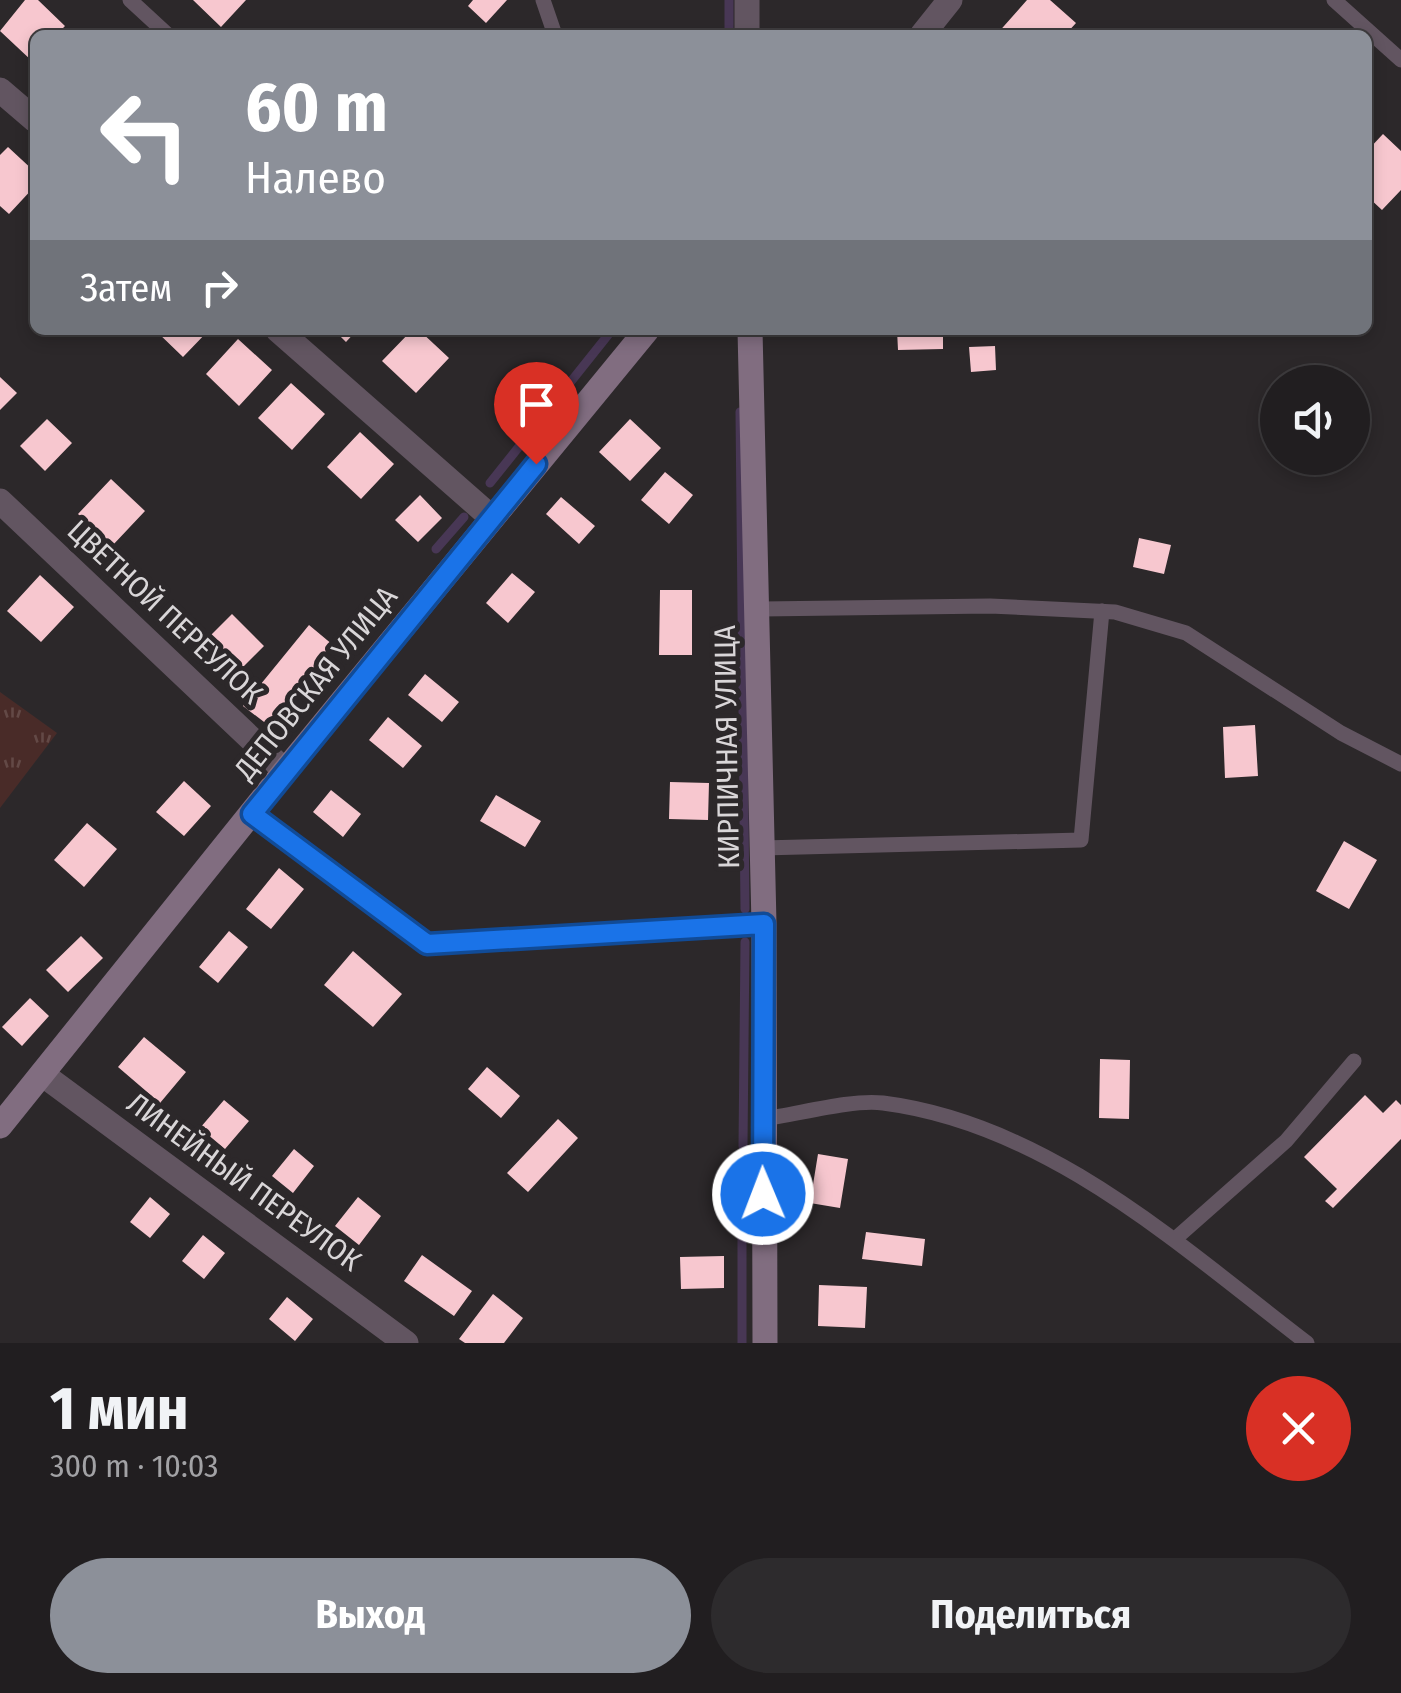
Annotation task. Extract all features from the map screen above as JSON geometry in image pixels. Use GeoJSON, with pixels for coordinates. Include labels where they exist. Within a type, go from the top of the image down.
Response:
{"type":"FeatureCollection","features":[{"type":"Feature","properties":{"kind":"street"},"geometry":{"type":"LineString","coordinates":[[747,0],[747,30]]}},
{"type":"Feature","properties":{"kind":"street"},"geometry":{"type":"LineString","coordinates":[[926,30],[950,0]]}},
{"type":"Feature","properties":{"kind":"street"},"geometry":{"type":"LineString","coordinates":[[0,90],[30,116]]}},
{"type":"Feature","properties":{"kind":"street"},"geometry":{"type":"LineString","coordinates":[[284,335],[492,518]]}},
{"type":"Feature","properties":{"kind":"street","name":"ДЕПОВСКАЯ УЛИЦА"},"geometry":{"type":"LineString","coordinates":[[0,1126],[285,771],[644,335]]}},
{"type":"Feature","properties":{"kind":"street","name":"КИРПИЧНАЯ УЛИЦА"},"geometry":{"type":"LineString","coordinates":[[750,335],[764,924],[765,1343]]}},
{"type":"Feature","properties":{"kind":"street","name":"ЦВЕТНОЙ ПЕРЕУЛОК"},"geometry":{"type":"LineString","coordinates":[[0,501],[285,771]]}},
{"type":"Feature","properties":{"kind":"street","name":"ЛИНЕЙНЫЙ ПЕРЕУЛОК"},"geometry":{"type":"LineString","coordinates":[[42,1074],[406,1343]]}},
{"type":"Feature","properties":{"kind":"lane"},"geometry":{"type":"LineString","coordinates":[[130,0],[163,30]]}},
{"type":"Feature","properties":{"kind":"lane"},"geometry":{"type":"LineString","coordinates":[[543,0],[554,30]]}},
{"type":"Feature","properties":{"kind":"lane"},"geometry":{"type":"LineString","coordinates":[[1334,0],[1368,30]]}},
{"type":"Feature","properties":{"kind":"lane"},"geometry":{"type":"LineString","coordinates":[[1372,34],[1401,60]]}},
{"type":"Feature","properties":{"kind":"lane"},"geometry":{"type":"LineString","coordinates":[[756,609],[898,606],[1102,611],[1186,633],[1341,733],[1401,764]]}},
{"type":"Feature","properties":{"kind":"lane"},"geometry":{"type":"LineString","coordinates":[[762,848],[1081,840],[1102,611]]}},
{"type":"Feature","properties":{"kind":"lane"},"geometry":{"type":"LineString","coordinates":[[252,814],[427,944],[764,924]]}},
{"type":"Feature","properties":{"kind":"lane"},"geometry":{"type":"LineString","coordinates":[[1175,1239],[1286,1141],[1354,1060]]}},
{"type":"Feature","properties":{"kind":"lane"},"geometry":{"type":"LineString","coordinates":[[762,1120],[880,1102],[990,1131],[1095,1186],[1175,1239],[1307,1343]]}},
{"type":"Feature","properties":{"kind":"green space"},"geometry":{"type":"Polygon","coordinates":[[[0,692],[57,733],[0,808],[0,692]]]}},
{"type":"Feature","properties":{"kind":"building"},"geometry":{"type":"Polygon","coordinates":[[[25,0],[38,0],[65,26],[61,30],[30,30],[30,59],[0,31],[25,0]]]}},
{"type":"Feature","properties":{"kind":"building"},"geometry":{"type":"Polygon","coordinates":[[[193,0],[246,0],[221,27],[193,0]]]}},
{"type":"Feature","properties":{"kind":"building"},"geometry":{"type":"Polygon","coordinates":[[[473,0],[507,0],[486,23],[468,6],[473,0]]]}},
{"type":"Feature","properties":{"kind":"building"},"geometry":{"type":"Polygon","coordinates":[[[1027,0],[1050,0],[1076,23],[1070,30],[1000,30],[1027,0]]]}},
{"type":"Feature","properties":{"kind":"building"},"geometry":{"type":"Polygon","coordinates":[[[1383,134],[1401,151],[1401,190],[1382,210],[1372,201],[1372,146],[1383,134]]]}},
{"type":"Feature","properties":{"kind":"building"},"geometry":{"type":"Polygon","coordinates":[[[8,147],[30,167],[30,191],[9,214],[0,206],[0,155],[8,147]]]}},
{"type":"Feature","properties":{"kind":"building"},"geometry":{"type":"Polygon","coordinates":[[[160,335],[204,335],[183,357],[160,335]]]}},
{"type":"Feature","properties":{"kind":"building"},"geometry":{"type":"Polygon","coordinates":[[[407,335],[424,335],[449,358],[416,393],[382,361],[407,335]]]}},
{"type":"Feature","properties":{"kind":"building"},"geometry":{"type":"Polygon","coordinates":[[[897,335],[943,335],[943,349],[898,350],[897,335]]]}},
{"type":"Feature","properties":{"kind":"building"},"geometry":{"type":"Polygon","coordinates":[[[238,339],[272,370],[239,406],[206,374],[238,339]]]}},
{"type":"Feature","properties":{"kind":"building"},"geometry":{"type":"Polygon","coordinates":[[[995,346],[996,370],[971,372],[969,347],[995,346]]]}},
{"type":"Feature","properties":{"kind":"building"},"geometry":{"type":"Polygon","coordinates":[[[0,377],[17,393],[0,410],[0,377]]]}},
{"type":"Feature","properties":{"kind":"building"},"geometry":{"type":"Polygon","coordinates":[[[291,383],[325,414],[292,450],[258,418],[291,383]]]}},
{"type":"Feature","properties":{"kind":"building"},"geometry":{"type":"Polygon","coordinates":[[[47,419],[72,443],[45,471],[20,446],[47,419]]]}},
{"type":"Feature","properties":{"kind":"building"},"geometry":{"type":"Polygon","coordinates":[[[630,419],[661,448],[630,481],[599,452],[630,419]]]}},
{"type":"Feature","properties":{"kind":"building"},"geometry":{"type":"Polygon","coordinates":[[[360,432],[394,464],[361,499],[327,467],[360,432]]]}},
{"type":"Feature","properties":{"kind":"building"},"geometry":{"type":"Polygon","coordinates":[[[665,472],[693,495],[669,524],[641,500],[665,472]]]}},
{"type":"Feature","properties":{"kind":"building"},"geometry":{"type":"Polygon","coordinates":[[[111,479],[145,511],[112,546],[78,514],[111,479]]]}},
{"type":"Feature","properties":{"kind":"building"},"geometry":{"type":"Polygon","coordinates":[[[420,495],[442,518],[418,542],[395,520],[420,495]]]}},
{"type":"Feature","properties":{"kind":"building"},"geometry":{"type":"Polygon","coordinates":[[[561,497],[595,526],[579,544],[546,514],[561,497]]]}},
{"type":"Feature","properties":{"kind":"building"},"geometry":{"type":"Polygon","coordinates":[[[1139,538],[1171,545],[1164,574],[1133,567],[1139,538]]]}},
{"type":"Feature","properties":{"kind":"building"},"geometry":{"type":"Polygon","coordinates":[[[512,573],[535,592],[508,623],[486,603],[512,573]]]}},
{"type":"Feature","properties":{"kind":"building"},"geometry":{"type":"Polygon","coordinates":[[[40,575],[74,607],[41,642],[7,611],[40,575]]]}},
{"type":"Feature","properties":{"kind":"building"},"geometry":{"type":"Polygon","coordinates":[[[660,590],[692,590],[692,655],[659,655],[660,590]]]}},
{"type":"Feature","properties":{"kind":"building"},"geometry":{"type":"Polygon","coordinates":[[[232,614],[264,646],[233,677],[201,645],[232,614]]]}},
{"type":"Feature","properties":{"kind":"building"},"geometry":{"type":"Polygon","coordinates":[[[309,625],[333,645],[268,725],[243,706],[309,625]]]}},
{"type":"Feature","properties":{"kind":"building"},"geometry":{"type":"Polygon","coordinates":[[[425,674],[459,702],[442,722],[408,695],[425,674]]]}},
{"type":"Feature","properties":{"kind":"building"},"geometry":{"type":"Polygon","coordinates":[[[388,717],[422,746],[403,768],[369,740],[388,717]]]}},
{"type":"Feature","properties":{"kind":"building"},"geometry":{"type":"Polygon","coordinates":[[[1255,725],[1258,776],[1225,778],[1223,727],[1255,725]]]}},
{"type":"Feature","properties":{"kind":"building"},"geometry":{"type":"Polygon","coordinates":[[[184,781],[211,806],[184,836],[156,812],[184,781]]]}},
{"type":"Feature","properties":{"kind":"building"},"geometry":{"type":"Polygon","coordinates":[[[670,782],[709,783],[708,820],[669,819],[670,782]]]}},
{"type":"Feature","properties":{"kind":"building"},"geometry":{"type":"Polygon","coordinates":[[[331,790],[361,814],[343,837],[313,812],[331,790]]]}},
{"type":"Feature","properties":{"kind":"building"},"geometry":{"type":"Polygon","coordinates":[[[496,795],[541,821],[525,847],[480,821],[496,795]]]}},
{"type":"Feature","properties":{"kind":"building"},"geometry":{"type":"Polygon","coordinates":[[[87,823],[117,849],[84,887],[54,860],[87,823]]]}},
{"type":"Feature","properties":{"kind":"building"},"geometry":{"type":"Polygon","coordinates":[[[1344,841],[1377,860],[1349,909],[1316,891],[1344,841]]]}},
{"type":"Feature","properties":{"kind":"building"},"geometry":{"type":"Polygon","coordinates":[[[279,868],[304,889],[271,929],[246,909],[279,868]]]}},
{"type":"Feature","properties":{"kind":"building"},"geometry":{"type":"Polygon","coordinates":[[[229,931],[248,947],[218,983],[199,967],[229,931]]]}},
{"type":"Feature","properties":{"kind":"building"},"geometry":{"type":"Polygon","coordinates":[[[81,936],[103,958],[68,992],[46,970],[81,936]]]}},
{"type":"Feature","properties":{"kind":"building"},"geometry":{"type":"Polygon","coordinates":[[[353,951],[402,994],[373,1027],[324,985],[353,951]]]}},
{"type":"Feature","properties":{"kind":"building"},"geometry":{"type":"Polygon","coordinates":[[[30,998],[49,1016],[22,1046],[2,1027],[30,998]]]}},
{"type":"Feature","properties":{"kind":"building"},"geometry":{"type":"Polygon","coordinates":[[[144,1037],[186,1072],[160,1103],[118,1067],[144,1037]]]}},
{"type":"Feature","properties":{"kind":"building"},"geometry":{"type":"Polygon","coordinates":[[[1100,1059],[1130,1060],[1129,1119],[1099,1118],[1100,1059]]]}},
{"type":"Feature","properties":{"kind":"building"},"geometry":{"type":"Polygon","coordinates":[[[487,1067],[520,1096],[501,1118],[468,1089],[487,1067]]]}},
{"type":"Feature","properties":{"kind":"building"},"geometry":{"type":"Polygon","coordinates":[[[1365,1095],[1383,1113],[1396,1100],[1401,1105],[1401,1139],[1333,1208],[1325,1201],[1337,1189],[1304,1157],[1365,1095]]]}},
{"type":"Feature","properties":{"kind":"building"},"geometry":{"type":"Polygon","coordinates":[[[224,1100],[249,1121],[225,1149],[200,1128],[224,1100]]]}},
{"type":"Feature","properties":{"kind":"building"},"geometry":{"type":"Polygon","coordinates":[[[558,1119],[578,1138],[528,1192],[507,1173],[558,1119]]]}},
{"type":"Feature","properties":{"kind":"building"},"geometry":{"type":"Polygon","coordinates":[[[294,1149],[314,1166],[293,1193],[272,1176],[294,1149]]]}},
{"type":"Feature","properties":{"kind":"building"},"geometry":{"type":"Polygon","coordinates":[[[818,1154],[848,1159],[840,1208],[810,1203],[818,1154]]]}},
{"type":"Feature","properties":{"kind":"building"},"geometry":{"type":"Polygon","coordinates":[[[150,1197],[170,1214],[150,1238],[130,1222],[150,1197]]]}},
{"type":"Feature","properties":{"kind":"building"},"geometry":{"type":"Polygon","coordinates":[[[358,1197],[381,1216],[359,1245],[335,1226],[358,1197]]]}},
{"type":"Feature","properties":{"kind":"building"},"geometry":{"type":"Polygon","coordinates":[[[866,1232],[925,1239],[922,1266],[862,1259],[866,1232]]]}},
{"type":"Feature","properties":{"kind":"building"},"geometry":{"type":"Polygon","coordinates":[[[203,1235],[225,1253],[204,1279],[182,1261],[203,1235]]]}},
{"type":"Feature","properties":{"kind":"building"},"geometry":{"type":"Polygon","coordinates":[[[422,1255],[472,1291],[454,1316],[404,1281],[422,1255]]]}},
{"type":"Feature","properties":{"kind":"building"},"geometry":{"type":"Polygon","coordinates":[[[724,1256],[724,1288],[681,1289],[680,1257],[724,1256]]]}},
{"type":"Feature","properties":{"kind":"building"},"geometry":{"type":"Polygon","coordinates":[[[819,1285],[867,1287],[865,1328],[818,1326],[819,1285]]]}},
{"type":"Feature","properties":{"kind":"building"},"geometry":{"type":"Polygon","coordinates":[[[493,1294],[523,1318],[504,1343],[465,1343],[459,1339],[493,1294]]]}},
{"type":"Feature","properties":{"kind":"building"},"geometry":{"type":"Polygon","coordinates":[[[287,1297],[313,1319],[295,1341],[269,1319],[287,1297]]]}},
{"type":"Feature","properties":{"kind":"waterway"},"geometry":{"type":"LineString","coordinates":[[729,0],[729,30]]}},
{"type":"Feature","properties":{"kind":"waterway"},"geometry":{"type":"LineString","coordinates":[[490,483],[608,335]]}},
{"type":"Feature","properties":{"kind":"waterway"},"geometry":{"type":"LineString","coordinates":[[740,412],[745,909]]}},
{"type":"Feature","properties":{"kind":"waterway"},"geometry":{"type":"LineString","coordinates":[[436,549],[464,517]]}},
{"type":"Feature","properties":{"kind":"waterway"},"geometry":{"type":"LineString","coordinates":[[743,1146],[745,942]]}},
{"type":"Feature","properties":{"kind":"waterway"},"geometry":{"type":"LineString","coordinates":[[742,1182],[742,1343]]}},
{"type":"Feature","properties":{"kind":"route"},"geometry":{"type":"LineString","coordinates":[[536,464],[252,814],[427,944],[764,924],[763,1194]]}}]}
